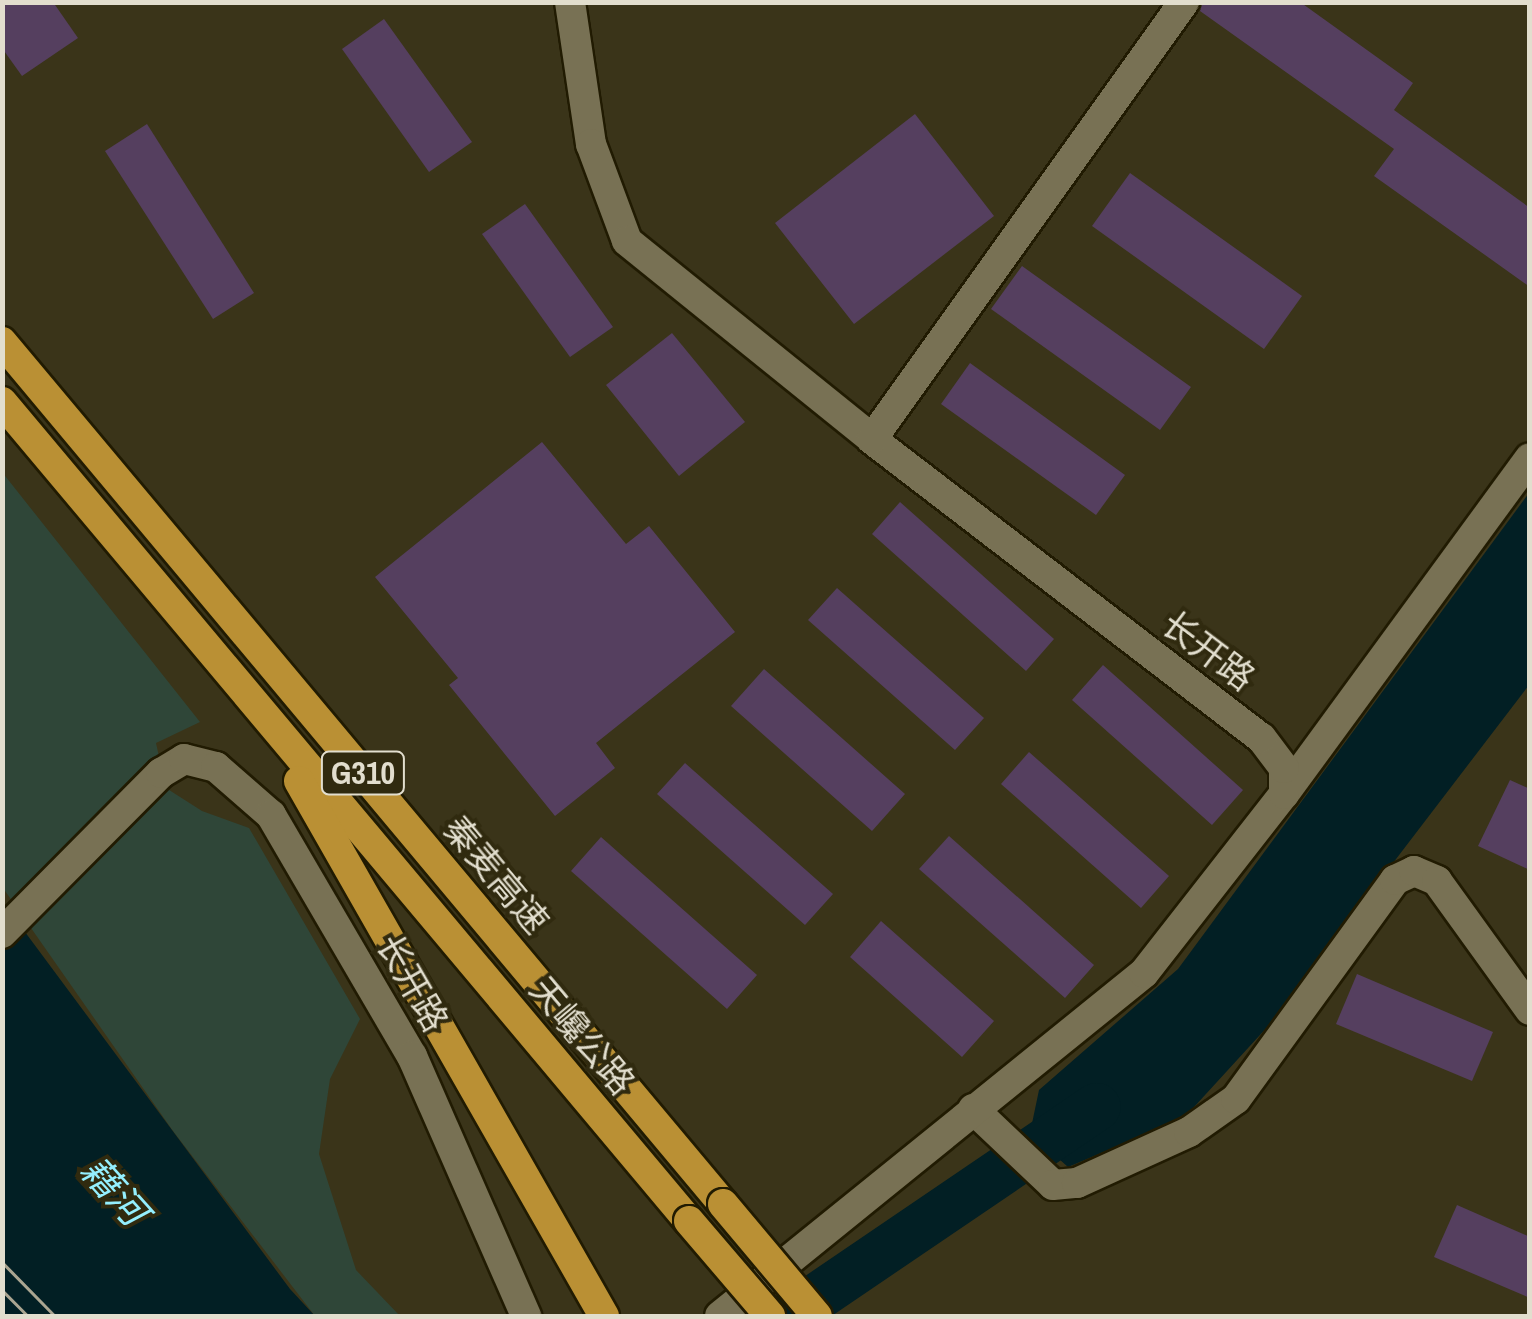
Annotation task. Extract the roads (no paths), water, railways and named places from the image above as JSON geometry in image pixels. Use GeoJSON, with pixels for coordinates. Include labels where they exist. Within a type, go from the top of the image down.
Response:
{"type":"FeatureCollection","features":[{"type":"Feature","properties":{"kind":"highway","name":"秦麦高速"},"geometry":{"type":"LineString","coordinates":[[2,342],[817,1316]]}},
{"type":"Feature","properties":{"kind":"highway","name":"G310"},"geometry":{"type":"LineString","coordinates":[[2,402],[260,713]]}},
{"type":"Feature","properties":{"kind":"highway"},"geometry":{"type":"LineString","coordinates":[[260,713],[602,1313]]}},
{"type":"Feature","properties":{"kind":"highway","name":"天巉公路"},"geometry":{"type":"LineString","coordinates":[[260,713],[770,1316]]}},
{"type":"Feature","properties":{"kind":"street","name":"长开路"},"geometry":{"type":"LineString","coordinates":[[570,2],[591,144],[626,241],[872,440],[1261,738],[1284,768],[1284,794]]}},
{"type":"Feature","properties":{"kind":"street"},"geometry":{"type":"LineString","coordinates":[[872,440],[1184,2]]}},
{"type":"Feature","properties":{"kind":"street"},"geometry":{"type":"LineString","coordinates":[[720,1316],[888,1186],[973,1109],[1144,973],[1284,794],[1530,458]]}},
{"type":"Feature","properties":{"kind":"street","name":"长开路"},"geometry":{"type":"LineString","coordinates":[[2,933],[161,772],[184,759],[216,768],[271,815],[412,1056],[526,1316]]}},
{"type":"Feature","properties":{"kind":"street"},"geometry":{"type":"LineString","coordinates":[[973,1109],[1053,1185],[1077,1183],[1189,1132],[1236,1099],[1395,880],[1414,872],[1436,881],[1530,1010]]}},
{"type":"Feature","properties":{"kind":"water"},"geometry":{"type":"Polygon","coordinates":[[[1529,493],[1529,685],[1270,1024],[1184,1118],[1068,1167],[1030,1133],[1039,1090],[1178,969],[1529,493]]]}},
{"type":"Feature","properties":{"kind":"water","name":"藉河"},"geometry":{"type":"Polygon","coordinates":[[[2,901],[290,1289],[315,1316],[3,1316],[2,901]]]}},
{"type":"Feature","properties":{"kind":"waterway"},"geometry":{"type":"LineString","coordinates":[[789,1316],[1097,1107]]}},
{"type":"Feature","properties":{"kind":"tram line"},"geometry":{"type":"LineString","coordinates":[[2,1262],[55,1316]]}},
{"type":"Feature","properties":{"kind":"tram line"},"geometry":{"type":"LineString","coordinates":[[2,1290],[28,1316]]}}]}
